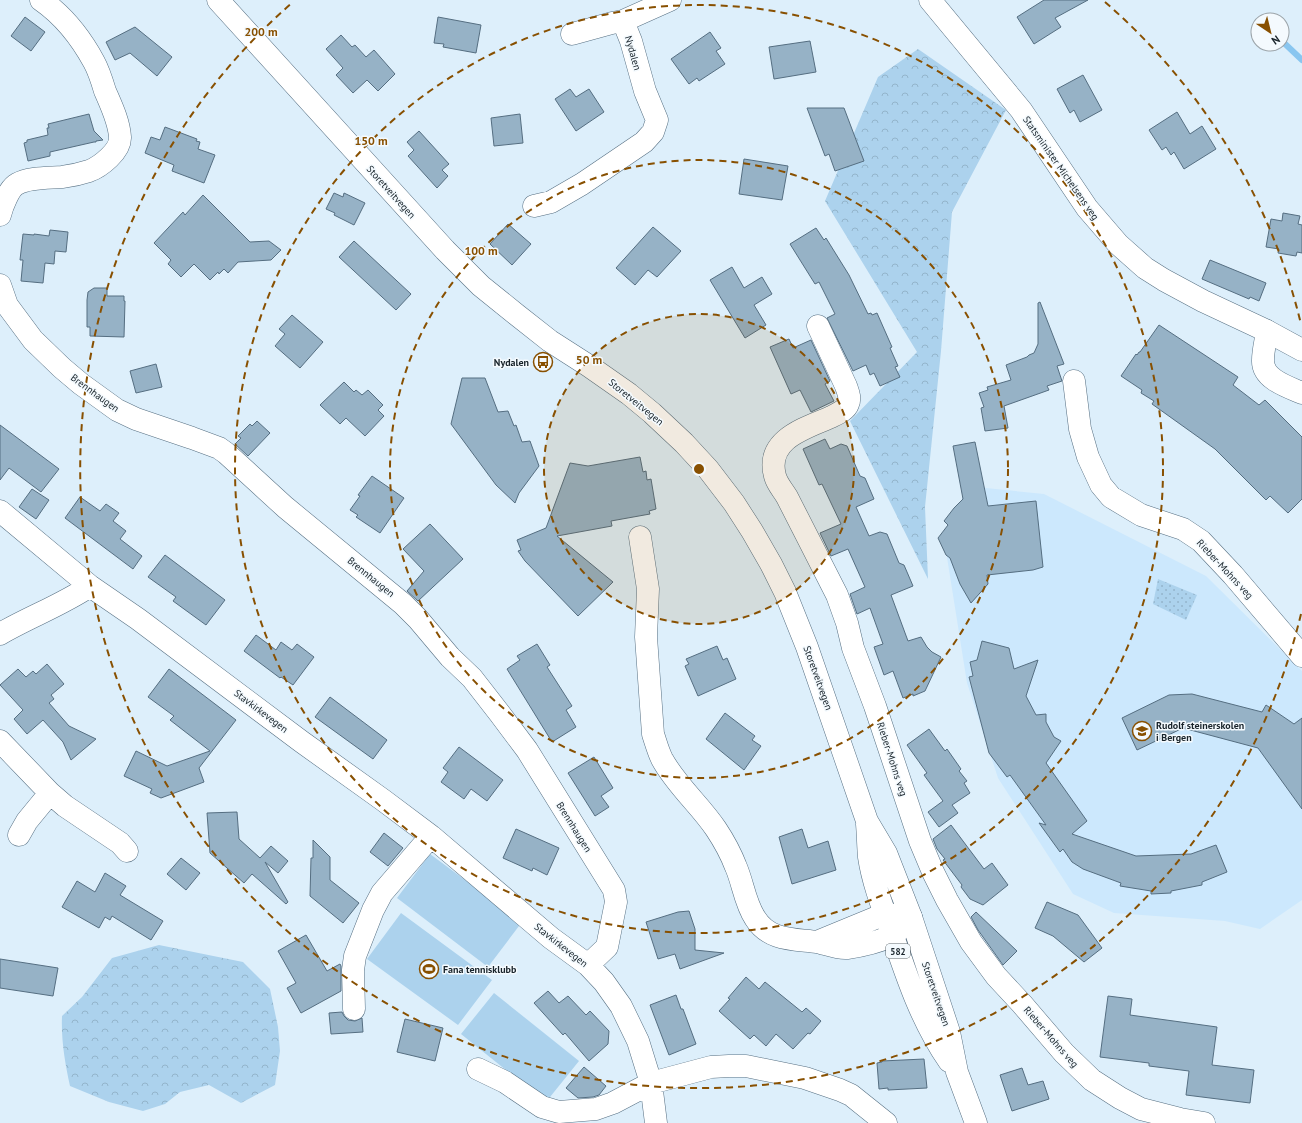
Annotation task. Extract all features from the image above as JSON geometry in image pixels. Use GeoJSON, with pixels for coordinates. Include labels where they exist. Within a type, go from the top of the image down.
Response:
{"type":"FeatureCollection","features":[{"type":"Feature","properties":{"kind":"street"},"geometry":{"type":"LineString","coordinates":[[0,215],[3,204],[15,184],[22,181],[62,177],[90,170],[113,156],[120,138],[115,115],[94,62],[66,21],[41,0]]}},
{"type":"Feature","properties":{"kind":"street","name":"Storetveitvegen"},"geometry":{"type":"LineString","coordinates":[[218,0],[445,250],[481,286],[550,340],[630,394],[684,443],[708,469],[734,503],[771,564],[785,592],[807,647],[867,821],[886,853],[911,917],[949,1032],[957,1072],[976,1123]]}},
{"type":"Feature","properties":{"kind":"street"},"geometry":{"type":"LineString","coordinates":[[572,34],[623,21],[670,0]]}},
{"type":"Feature","properties":{"kind":"street","name":"Statsminister Michelsens veg"},"geometry":{"type":"LineString","coordinates":[[930,0],[1016,104],[1046,145],[1087,208],[1118,244],[1145,268],[1164,280],[1302,350]]}},
{"type":"Feature","properties":{"kind":"street","name":"Nydalen"},"geometry":{"type":"LineString","coordinates":[[534,206],[551,202],[582,184],[644,142],[653,132],[657,120],[645,92],[631,42],[623,21]]}},
{"type":"Feature","properties":{"kind":"street","name":"Brennhaugen"},"geometry":{"type":"LineString","coordinates":[[0,285],[7,305],[34,340],[62,368],[117,410],[136,419],[219,448],[226,453],[285,507],[403,604],[418,618],[450,656],[472,678],[527,750],[614,890],[616,902],[607,947],[588,965]]}},
{"type":"Feature","properties":{"kind":"street","name":"Rieber-Mohns veg"},"geometry":{"type":"LineString","coordinates":[[818,326],[846,386],[849,401],[847,407],[838,413],[784,441],[776,454],[774,474],[837,596],[847,623],[853,648],[875,706],[920,841],[933,872],[961,927],[984,960],[996,976],[1074,1064],[1092,1080],[1141,1109],[1180,1120],[1204,1123]]}},
{"type":"Feature","properties":{"kind":"street"},"geometry":{"type":"LineString","coordinates":[[1267,331],[1262,361],[1265,368],[1270,376],[1278,382],[1302,393]]}},
{"type":"Feature","properties":{"kind":"street","name":"Rieber-Mohns veg"},"geometry":{"type":"LineString","coordinates":[[1074,381],[1080,430],[1088,457],[1102,485],[1111,497],[1141,515],[1183,529],[1201,541],[1233,575],[1302,656]]}},
{"type":"Feature","properties":{"kind":"street","name":"Stavkirkevegen"},"geometry":{"type":"LineString","coordinates":[[0,511],[90,586],[138,619],[431,836],[551,938],[588,965],[604,982],[621,1006],[638,1041],[651,1083],[656,1123]]}},
{"type":"Feature","properties":{"kind":"street"},"geometry":{"type":"LineString","coordinates":[[640,537],[648,589],[646,637],[653,734],[662,759],[711,822],[725,843],[736,867],[754,918],[768,932],[781,938],[817,942],[845,948],[892,936],[911,917]]}},
{"type":"Feature","properties":{"kind":"street"},"geometry":{"type":"LineString","coordinates":[[0,634],[74,597],[90,586]]}},
{"type":"Feature","properties":{"kind":"street"},"geometry":{"type":"LineString","coordinates":[[0,741],[50,793],[65,806],[120,843],[126,851]]}},
{"type":"Feature","properties":{"kind":"street"},"geometry":{"type":"LineString","coordinates":[[19,835],[27,821],[50,793]]}},
{"type":"Feature","properties":{"kind":"street","name":"Storetveitvegen"},"geometry":{"type":"LineString","coordinates":[[867,821],[869,857],[884,914],[914,997],[941,1049],[957,1072]]}},
{"type":"Feature","properties":{"kind":"street"},"geometry":{"type":"LineString","coordinates":[[354,1009],[353,970],[355,956],[373,910],[382,893],[431,836]]}},
{"type":"Feature","properties":{"kind":"street"},"geometry":{"type":"LineString","coordinates":[[817,942],[884,914],[911,917]]}},
{"type":"Feature","properties":{"kind":"street"},"geometry":{"type":"LineString","coordinates":[[478,1069],[505,1082],[542,1107],[559,1112],[596,1109],[613,1103],[651,1083],[711,1067],[746,1066],[805,1078],[840,1090],[851,1095],[886,1123]]}},
{"type":"Feature","properties":{"kind":"shaded area","name":"Rudolf steinerskolen i Bergen"},"geometry":{"type":"Polygon","coordinates":[[[966,486],[1044,494],[1206,576],[1302,671],[1302,900],[1260,929],[1225,921],[1114,913],[1073,894],[998,778],[967,683],[946,551],[966,486]]]}},
{"type":"Feature","properties":{"kind":"green space"},"geometry":{"type":"Polygon","coordinates":[[[918,49],[1006,110],[952,212],[941,351],[925,507],[928,579],[850,421],[917,352],[825,201],[878,77],[918,49]]]}},
{"type":"Feature","properties":{"kind":"green space"},"geometry":{"type":"Polygon","coordinates":[[[1158,579],[1197,595],[1186,620],[1153,604],[1158,579]]]}},
{"type":"Feature","properties":{"kind":"green space"},"geometry":{"type":"Polygon","coordinates":[[[430,854],[522,922],[488,967],[397,898],[430,854]]]}},
{"type":"Feature","properties":{"kind":"green space","name":"Fana tennisklubb"},"geometry":{"type":"Polygon","coordinates":[[[401,913],[492,980],[458,1025],[367,959],[401,913]]]}},
{"type":"Feature","properties":{"kind":"green space"},"geometry":{"type":"Polygon","coordinates":[[[159,945],[243,962],[270,989],[278,1027],[280,1051],[275,1085],[241,1103],[209,1085],[180,1092],[165,1104],[143,1111],[109,1102],[70,1086],[66,1069],[62,1034],[62,1016],[82,997],[112,958],[159,945]]]}},
{"type":"Feature","properties":{"kind":"green space"},"geometry":{"type":"Polygon","coordinates":[[[494,993],[579,1061],[546,1102],[461,1034],[494,993]]]}},
{"type":"Feature","properties":{"kind":"building"},"geometry":{"type":"Polygon","coordinates":[[[1044,0],[1088,0],[1055,18],[1061,27],[1034,44],[1017,17],[1044,0]]]}},
{"type":"Feature","properties":{"kind":"building"},"geometry":{"type":"Polygon","coordinates":[[[25,17],[45,32],[31,51],[11,36],[25,17]]]}},
{"type":"Feature","properties":{"kind":"building"},"geometry":{"type":"Polygon","coordinates":[[[438,17],[481,25],[476,53],[443,47],[444,44],[434,43],[438,17]]]}},
{"type":"Feature","properties":{"kind":"building"},"geometry":{"type":"Polygon","coordinates":[[[135,27],[172,57],[157,76],[130,53],[115,60],[106,42],[135,27]]]}},
{"type":"Feature","properties":{"kind":"building"},"geometry":{"type":"Polygon","coordinates":[[[710,32],[721,48],[716,51],[725,64],[699,81],[697,78],[689,84],[671,59],[710,32]]]}},
{"type":"Feature","properties":{"kind":"building"},"geometry":{"type":"Polygon","coordinates":[[[341,35],[352,47],[355,45],[366,57],[374,50],[395,74],[378,91],[367,80],[353,93],[336,75],[343,68],[326,49],[341,35]]]}},
{"type":"Feature","properties":{"kind":"building"},"geometry":{"type":"Polygon","coordinates":[[[810,41],[816,72],[774,79],[769,47],[810,41]]]}},
{"type":"Feature","properties":{"kind":"building"},"geometry":{"type":"Polygon","coordinates":[[[1083,75],[1102,110],[1080,122],[1074,110],[1070,113],[1057,89],[1083,75]]]}},
{"type":"Feature","properties":{"kind":"building"},"geometry":{"type":"Polygon","coordinates":[[[570,89],[576,97],[589,89],[604,112],[576,131],[555,99],[570,89]]]}},
{"type":"Feature","properties":{"kind":"building"},"geometry":{"type":"Polygon","coordinates":[[[807,108],[844,108],[864,161],[835,171],[829,154],[825,156],[807,108]]]}},
{"type":"Feature","properties":{"kind":"building"},"geometry":{"type":"Polygon","coordinates":[[[1177,112],[1190,134],[1202,126],[1216,149],[1184,169],[1174,152],[1171,155],[1166,147],[1162,150],[1149,130],[1177,112]]]}},
{"type":"Feature","properties":{"kind":"building"},"geometry":{"type":"Polygon","coordinates":[[[89,114],[94,131],[103,140],[50,152],[50,156],[28,161],[24,143],[27,142],[27,140],[48,135],[48,124],[89,114]]]}},
{"type":"Feature","properties":{"kind":"building"},"geometry":{"type":"Polygon","coordinates":[[[520,114],[523,143],[494,146],[491,118],[520,114]]]}},
{"type":"Feature","properties":{"kind":"building"},"geometry":{"type":"Polygon","coordinates":[[[165,127],[197,139],[196,141],[200,142],[198,149],[215,155],[204,183],[172,171],[174,165],[145,153],[151,137],[160,140],[165,127]]]}},
{"type":"Feature","properties":{"kind":"building"},"geometry":{"type":"Polygon","coordinates":[[[419,131],[449,164],[442,170],[448,176],[437,188],[408,156],[414,150],[407,142],[419,131]]]}},
{"type":"Feature","properties":{"kind":"building"},"geometry":{"type":"Polygon","coordinates":[[[744,159],[788,166],[782,200],[739,194],[744,159]]]}},
{"type":"Feature","properties":{"kind":"building"},"geometry":{"type":"Polygon","coordinates":[[[334,193],[343,197],[344,193],[365,203],[354,225],[334,215],[335,213],[326,209],[334,193]]]}},
{"type":"Feature","properties":{"kind":"building"},"geometry":{"type":"Polygon","coordinates":[[[203,195],[250,242],[269,241],[281,250],[271,260],[238,262],[228,273],[224,269],[219,274],[218,272],[210,280],[194,264],[181,277],[168,264],[171,260],[154,243],[183,212],[185,215],[203,195]]]}},
{"type":"Feature","properties":{"kind":"building"},"geometry":{"type":"Polygon","coordinates":[[[1283,213],[1300,216],[1298,224],[1302,225],[1302,253],[1297,252],[1296,256],[1278,253],[1279,249],[1266,247],[1271,219],[1282,221],[1283,213]]]}},
{"type":"Feature","properties":{"kind":"building"},"geometry":{"type":"Polygon","coordinates":[[[508,224],[531,244],[512,265],[490,244],[508,224]]]}},
{"type":"Feature","properties":{"kind":"building"},"geometry":{"type":"Polygon","coordinates":[[[653,227],[681,251],[657,277],[648,270],[635,285],[616,268],[653,227]]]}},
{"type":"Feature","properties":{"kind":"building"},"geometry":{"type":"Polygon","coordinates":[[[816,228],[824,240],[826,238],[849,275],[868,314],[871,313],[872,315],[877,313],[892,347],[890,348],[898,366],[895,367],[900,377],[880,386],[874,373],[870,375],[866,365],[853,371],[827,318],[835,314],[819,282],[815,284],[790,244],[816,228]]]}},
{"type":"Feature","properties":{"kind":"building"},"geometry":{"type":"Polygon","coordinates":[[[50,230],[68,232],[66,252],[55,251],[54,264],[45,263],[43,283],[21,281],[23,260],[20,260],[23,234],[49,236],[50,230]]]}},
{"type":"Feature","properties":{"kind":"building"},"geometry":{"type":"Polygon","coordinates":[[[354,241],[411,294],[396,310],[339,257],[354,241]]]}},
{"type":"Feature","properties":{"kind":"building"},"geometry":{"type":"Polygon","coordinates":[[[1210,260],[1266,283],[1259,301],[1250,297],[1249,299],[1202,279],[1210,260]]]}},
{"type":"Feature","properties":{"kind":"building"},"geometry":{"type":"Polygon","coordinates":[[[732,267],[744,288],[762,277],[772,294],[754,305],[766,325],[745,338],[710,280],[732,267]]]}},
{"type":"Feature","properties":{"kind":"building"},"geometry":{"type":"Polygon","coordinates":[[[94,288],[107,288],[107,296],[124,296],[124,337],[90,336],[90,327],[87,327],[87,300],[88,292],[94,288]]]}},
{"type":"Feature","properties":{"kind":"building"},"geometry":{"type":"Polygon","coordinates":[[[1040,302],[1064,364],[1057,366],[1062,381],[1047,386],[1049,390],[1004,406],[1008,428],[985,431],[981,408],[984,407],[979,393],[988,390],[987,387],[1011,380],[1006,365],[1034,353],[1038,344],[1038,303],[1040,302]]]}},
{"type":"Feature","properties":{"kind":"building"},"geometry":{"type":"Polygon","coordinates":[[[292,315],[323,342],[300,368],[275,346],[285,334],[279,329],[292,315]]]}},
{"type":"Feature","properties":{"kind":"building"},"geometry":{"type":"Polygon","coordinates":[[[1159,325],[1238,377],[1233,385],[1259,405],[1265,400],[1302,437],[1302,499],[1288,513],[1270,496],[1266,500],[1215,449],[1152,404],[1154,401],[1141,393],[1142,390],[1121,376],[1159,325]]]}},
{"type":"Feature","properties":{"kind":"building"},"geometry":{"type":"Polygon","coordinates":[[[789,339],[793,348],[811,340],[830,381],[825,384],[834,401],[811,412],[800,390],[791,394],[770,347],[789,339]]]}},
{"type":"Feature","properties":{"kind":"building"},"geometry":{"type":"Polygon","coordinates":[[[156,364],[162,387],[136,393],[130,371],[156,364]]]}},
{"type":"Feature","properties":{"kind":"building"},"geometry":{"type":"Polygon","coordinates":[[[462,378],[485,378],[498,412],[508,411],[514,426],[516,425],[522,442],[530,441],[539,466],[519,493],[515,503],[496,485],[451,424],[462,378]]]}},
{"type":"Feature","properties":{"kind":"building"},"geometry":{"type":"Polygon","coordinates":[[[344,382],[354,392],[356,390],[362,395],[368,390],[383,405],[378,410],[384,416],[365,436],[346,418],[340,424],[320,405],[344,382]]]}},
{"type":"Feature","properties":{"kind":"building"},"geometry":{"type":"Polygon","coordinates":[[[257,421],[270,433],[248,456],[235,444],[241,438],[238,436],[250,424],[252,426],[257,421]]]}},
{"type":"Feature","properties":{"kind":"building"},"geometry":{"type":"Polygon","coordinates":[[[0,425],[59,469],[41,492],[9,468],[0,480],[0,425]]]}},
{"type":"Feature","properties":{"kind":"building"},"geometry":{"type":"Polygon","coordinates":[[[825,439],[830,449],[841,444],[847,446],[860,476],[865,478],[874,499],[856,507],[869,536],[880,532],[887,534],[899,563],[904,565],[913,586],[891,595],[908,641],[921,637],[932,652],[941,657],[925,691],[913,696],[913,694],[903,698],[893,671],[884,675],[874,647],[883,644],[870,608],[857,614],[850,594],[865,587],[848,549],[831,556],[820,533],[841,524],[822,484],[819,485],[803,449],[825,439]]]}},
{"type":"Feature","properties":{"kind":"building"},"geometry":{"type":"Polygon","coordinates":[[[975,442],[988,506],[1036,501],[1043,567],[1033,570],[987,575],[988,584],[971,603],[960,584],[950,558],[946,555],[938,538],[948,525],[944,521],[963,499],[953,446],[975,442]]]}},
{"type":"Feature","properties":{"kind":"building"},"geometry":{"type":"Polygon","coordinates":[[[640,457],[643,472],[646,471],[647,480],[651,479],[656,509],[649,511],[650,514],[611,521],[612,526],[557,536],[613,582],[578,616],[525,561],[518,551],[521,550],[517,540],[546,528],[570,463],[588,466],[640,457]]]}},
{"type":"Feature","properties":{"kind":"building"},"geometry":{"type":"Polygon","coordinates":[[[372,476],[404,498],[380,533],[356,517],[358,515],[350,510],[360,496],[358,495],[372,476]]]}},
{"type":"Feature","properties":{"kind":"building"},"geometry":{"type":"Polygon","coordinates":[[[32,489],[49,500],[36,519],[19,507],[32,489]]]}},
{"type":"Feature","properties":{"kind":"building"},"geometry":{"type":"Polygon","coordinates":[[[80,497],[100,511],[106,504],[119,513],[113,521],[126,531],[120,539],[142,556],[133,569],[65,518],[80,497]]]}},
{"type":"Feature","properties":{"kind":"building"},"geometry":{"type":"Polygon","coordinates":[[[430,524],[463,559],[418,601],[407,591],[424,571],[403,549],[430,524]]]}},
{"type":"Feature","properties":{"kind":"building"},"geometry":{"type":"Polygon","coordinates":[[[165,555],[225,600],[206,625],[173,601],[176,597],[148,577],[165,555]]]}},
{"type":"Feature","properties":{"kind":"building"},"geometry":{"type":"Polygon","coordinates":[[[256,635],[276,650],[281,642],[292,650],[297,644],[314,657],[293,685],[281,677],[280,678],[244,651],[256,635]]]}},
{"type":"Feature","properties":{"kind":"building"},"geometry":{"type":"Polygon","coordinates":[[[982,641],[1009,648],[1014,669],[1038,660],[1026,696],[1036,715],[1046,714],[1046,722],[1054,737],[1061,741],[1046,763],[1087,821],[1072,834],[1136,856],[1191,854],[1216,845],[1227,872],[1202,882],[1202,885],[1171,891],[1171,893],[1151,894],[1151,891],[1120,886],[1121,883],[1083,869],[1072,862],[1063,849],[1060,852],[1039,823],[1046,825],[1010,775],[1007,777],[989,753],[969,677],[973,676],[970,662],[977,660],[982,641]]]}},
{"type":"Feature","properties":{"kind":"building"},"geometry":{"type":"Polygon","coordinates":[[[537,644],[550,665],[547,667],[572,706],[566,710],[576,727],[552,742],[507,669],[520,660],[517,656],[537,644]]]}},
{"type":"Feature","properties":{"kind":"building"},"geometry":{"type":"Polygon","coordinates":[[[717,646],[723,660],[727,658],[736,679],[698,696],[685,666],[689,664],[686,659],[717,646]]]}},
{"type":"Feature","properties":{"kind":"building"},"geometry":{"type":"Polygon","coordinates":[[[47,664],[64,684],[51,695],[54,699],[49,703],[69,726],[96,739],[71,760],[63,742],[43,720],[27,734],[14,719],[23,710],[0,685],[18,669],[26,677],[33,671],[36,674],[47,664]]]}},
{"type":"Feature","properties":{"kind":"building"},"geometry":{"type":"Polygon","coordinates":[[[169,669],[236,720],[199,768],[204,782],[161,798],[150,793],[152,789],[124,776],[136,751],[167,766],[210,751],[170,720],[174,716],[148,697],[169,669]]]}},
{"type":"Feature","properties":{"kind":"building"},"geometry":{"type":"Polygon","coordinates":[[[1192,694],[1262,712],[1266,705],[1294,724],[1302,718],[1302,809],[1258,748],[1183,728],[1137,750],[1122,718],[1169,695],[1192,694]]]}},
{"type":"Feature","properties":{"kind":"building"},"geometry":{"type":"Polygon","coordinates":[[[330,697],[387,740],[373,759],[315,717],[330,697]]]}},
{"type":"Feature","properties":{"kind":"building"},"geometry":{"type":"Polygon","coordinates":[[[725,713],[755,736],[752,740],[761,746],[744,770],[706,739],[725,713]]]}},
{"type":"Feature","properties":{"kind":"building"},"geometry":{"type":"Polygon","coordinates":[[[929,729],[945,751],[947,749],[961,769],[959,771],[967,781],[964,783],[970,793],[952,805],[958,813],[939,827],[928,812],[943,801],[924,775],[927,773],[907,745],[929,729]]]}},
{"type":"Feature","properties":{"kind":"building"},"geometry":{"type":"Polygon","coordinates":[[[459,747],[503,780],[487,801],[471,789],[464,799],[441,782],[448,772],[443,768],[459,747]]]}},
{"type":"Feature","properties":{"kind":"building"},"geometry":{"type":"Polygon","coordinates":[[[594,757],[613,788],[601,796],[609,807],[595,816],[568,773],[594,757]]]}},
{"type":"Feature","properties":{"kind":"building"},"geometry":{"type":"Polygon","coordinates":[[[237,812],[239,839],[260,858],[271,846],[288,861],[278,873],[265,862],[288,902],[286,904],[252,874],[244,883],[210,853],[207,813],[237,812]]]}},
{"type":"Feature","properties":{"kind":"building"},"geometry":{"type":"Polygon","coordinates":[[[951,825],[984,869],[992,863],[1008,885],[983,905],[970,899],[961,887],[962,885],[943,860],[945,859],[937,849],[933,839],[951,825]]]}},
{"type":"Feature","properties":{"kind":"building"},"geometry":{"type":"Polygon","coordinates":[[[516,829],[559,848],[547,875],[533,868],[532,871],[503,858],[516,829]]]}},
{"type":"Feature","properties":{"kind":"building"},"geometry":{"type":"Polygon","coordinates":[[[802,829],[808,848],[828,841],[836,870],[792,884],[779,837],[802,829]]]}},
{"type":"Feature","properties":{"kind":"building"},"geometry":{"type":"Polygon","coordinates":[[[384,833],[403,848],[388,866],[370,852],[384,833]]]}},
{"type":"Feature","properties":{"kind":"building"},"geometry":{"type":"Polygon","coordinates":[[[313,840],[330,857],[330,880],[359,903],[343,923],[310,896],[313,840]]]}},
{"type":"Feature","properties":{"kind":"building"},"geometry":{"type":"Polygon","coordinates":[[[181,858],[200,873],[186,890],[167,874],[181,858]]]}},
{"type":"Feature","properties":{"kind":"building"},"geometry":{"type":"Polygon","coordinates":[[[105,873],[126,886],[120,895],[163,921],[151,940],[112,916],[110,920],[105,917],[99,928],[62,907],[77,881],[95,892],[105,873]]]}},
{"type":"Feature","properties":{"kind":"building"},"geometry":{"type":"Polygon","coordinates":[[[1047,902],[1078,915],[1102,948],[1084,962],[1053,936],[1035,928],[1047,902]]]}},
{"type":"Feature","properties":{"kind":"building"},"geometry":{"type":"Polygon","coordinates":[[[689,911],[695,929],[695,950],[724,953],[680,969],[675,954],[658,959],[646,922],[678,912],[689,911]]]}},
{"type":"Feature","properties":{"kind":"building"},"geometry":{"type":"Polygon","coordinates":[[[976,912],[1017,951],[1003,965],[978,930],[971,917],[976,912]]]}},
{"type":"Feature","properties":{"kind":"building"},"geometry":{"type":"Polygon","coordinates":[[[306,935],[327,971],[340,964],[341,991],[301,1013],[287,988],[296,983],[278,951],[306,935]]]}},
{"type":"Feature","properties":{"kind":"building"},"geometry":{"type":"Polygon","coordinates":[[[0,959],[58,968],[53,996],[0,988],[0,959]]]}},
{"type":"Feature","properties":{"kind":"building"},"geometry":{"type":"Polygon","coordinates":[[[746,977],[759,989],[765,982],[802,1012],[806,1008],[821,1021],[810,1034],[808,1033],[793,1049],[776,1034],[766,1046],[754,1035],[750,1039],[719,1011],[746,977]]]}},
{"type":"Feature","properties":{"kind":"building"},"geometry":{"type":"Polygon","coordinates":[[[548,991],[559,1003],[568,996],[586,1015],[590,1011],[609,1031],[608,1044],[589,1061],[565,1033],[563,1035],[534,1003],[548,991]]]}},
{"type":"Feature","properties":{"kind":"building"},"geometry":{"type":"Polygon","coordinates":[[[676,995],[696,1044],[669,1055],[650,1005],[676,995]]]}},
{"type":"Feature","properties":{"kind":"building"},"geometry":{"type":"Polygon","coordinates":[[[1108,996],[1132,999],[1130,1015],[1217,1027],[1212,1065],[1254,1070],[1250,1103],[1186,1095],[1189,1071],[1149,1066],[1149,1063],[1100,1057],[1108,996]]]}},
{"type":"Feature","properties":{"kind":"building"},"geometry":{"type":"Polygon","coordinates":[[[342,1012],[348,1020],[355,1021],[362,1018],[363,1032],[331,1034],[329,1013],[342,1012]]]}},
{"type":"Feature","properties":{"kind":"building"},"geometry":{"type":"Polygon","coordinates":[[[405,1019],[443,1028],[435,1061],[397,1052],[405,1019]]]}},
{"type":"Feature","properties":{"kind":"building"},"geometry":{"type":"Polygon","coordinates":[[[924,1059],[927,1088],[879,1089],[877,1063],[882,1061],[924,1059]]]}},
{"type":"Feature","properties":{"kind":"building"},"geometry":{"type":"Polygon","coordinates":[[[584,1067],[606,1086],[599,1095],[578,1098],[566,1088],[584,1067]]]}},
{"type":"Feature","properties":{"kind":"building"},"geometry":{"type":"Polygon","coordinates":[[[1022,1068],[1028,1085],[1043,1081],[1049,1099],[1012,1111],[1000,1075],[1022,1068]]]}},
{"type":"Feature","properties":{"kind":"waterway"},"geometry":{"type":"LineString","coordinates":[[1290,49],[1302,60]]}},
{"type":"Feature","properties":{"kind":"place","name":"Nydalen"},"geometry":{"type":"Point","coordinates":[543,362]}},
{"type":"Feature","properties":{"kind":"place","name":"Rudolf steinerskolen i Bergen"},"geometry":{"type":"Point","coordinates":[1142,731]}},
{"type":"Feature","properties":{"kind":"place","name":"Fana tennisklubb"},"geometry":{"type":"Point","coordinates":[429,969]}}]}
